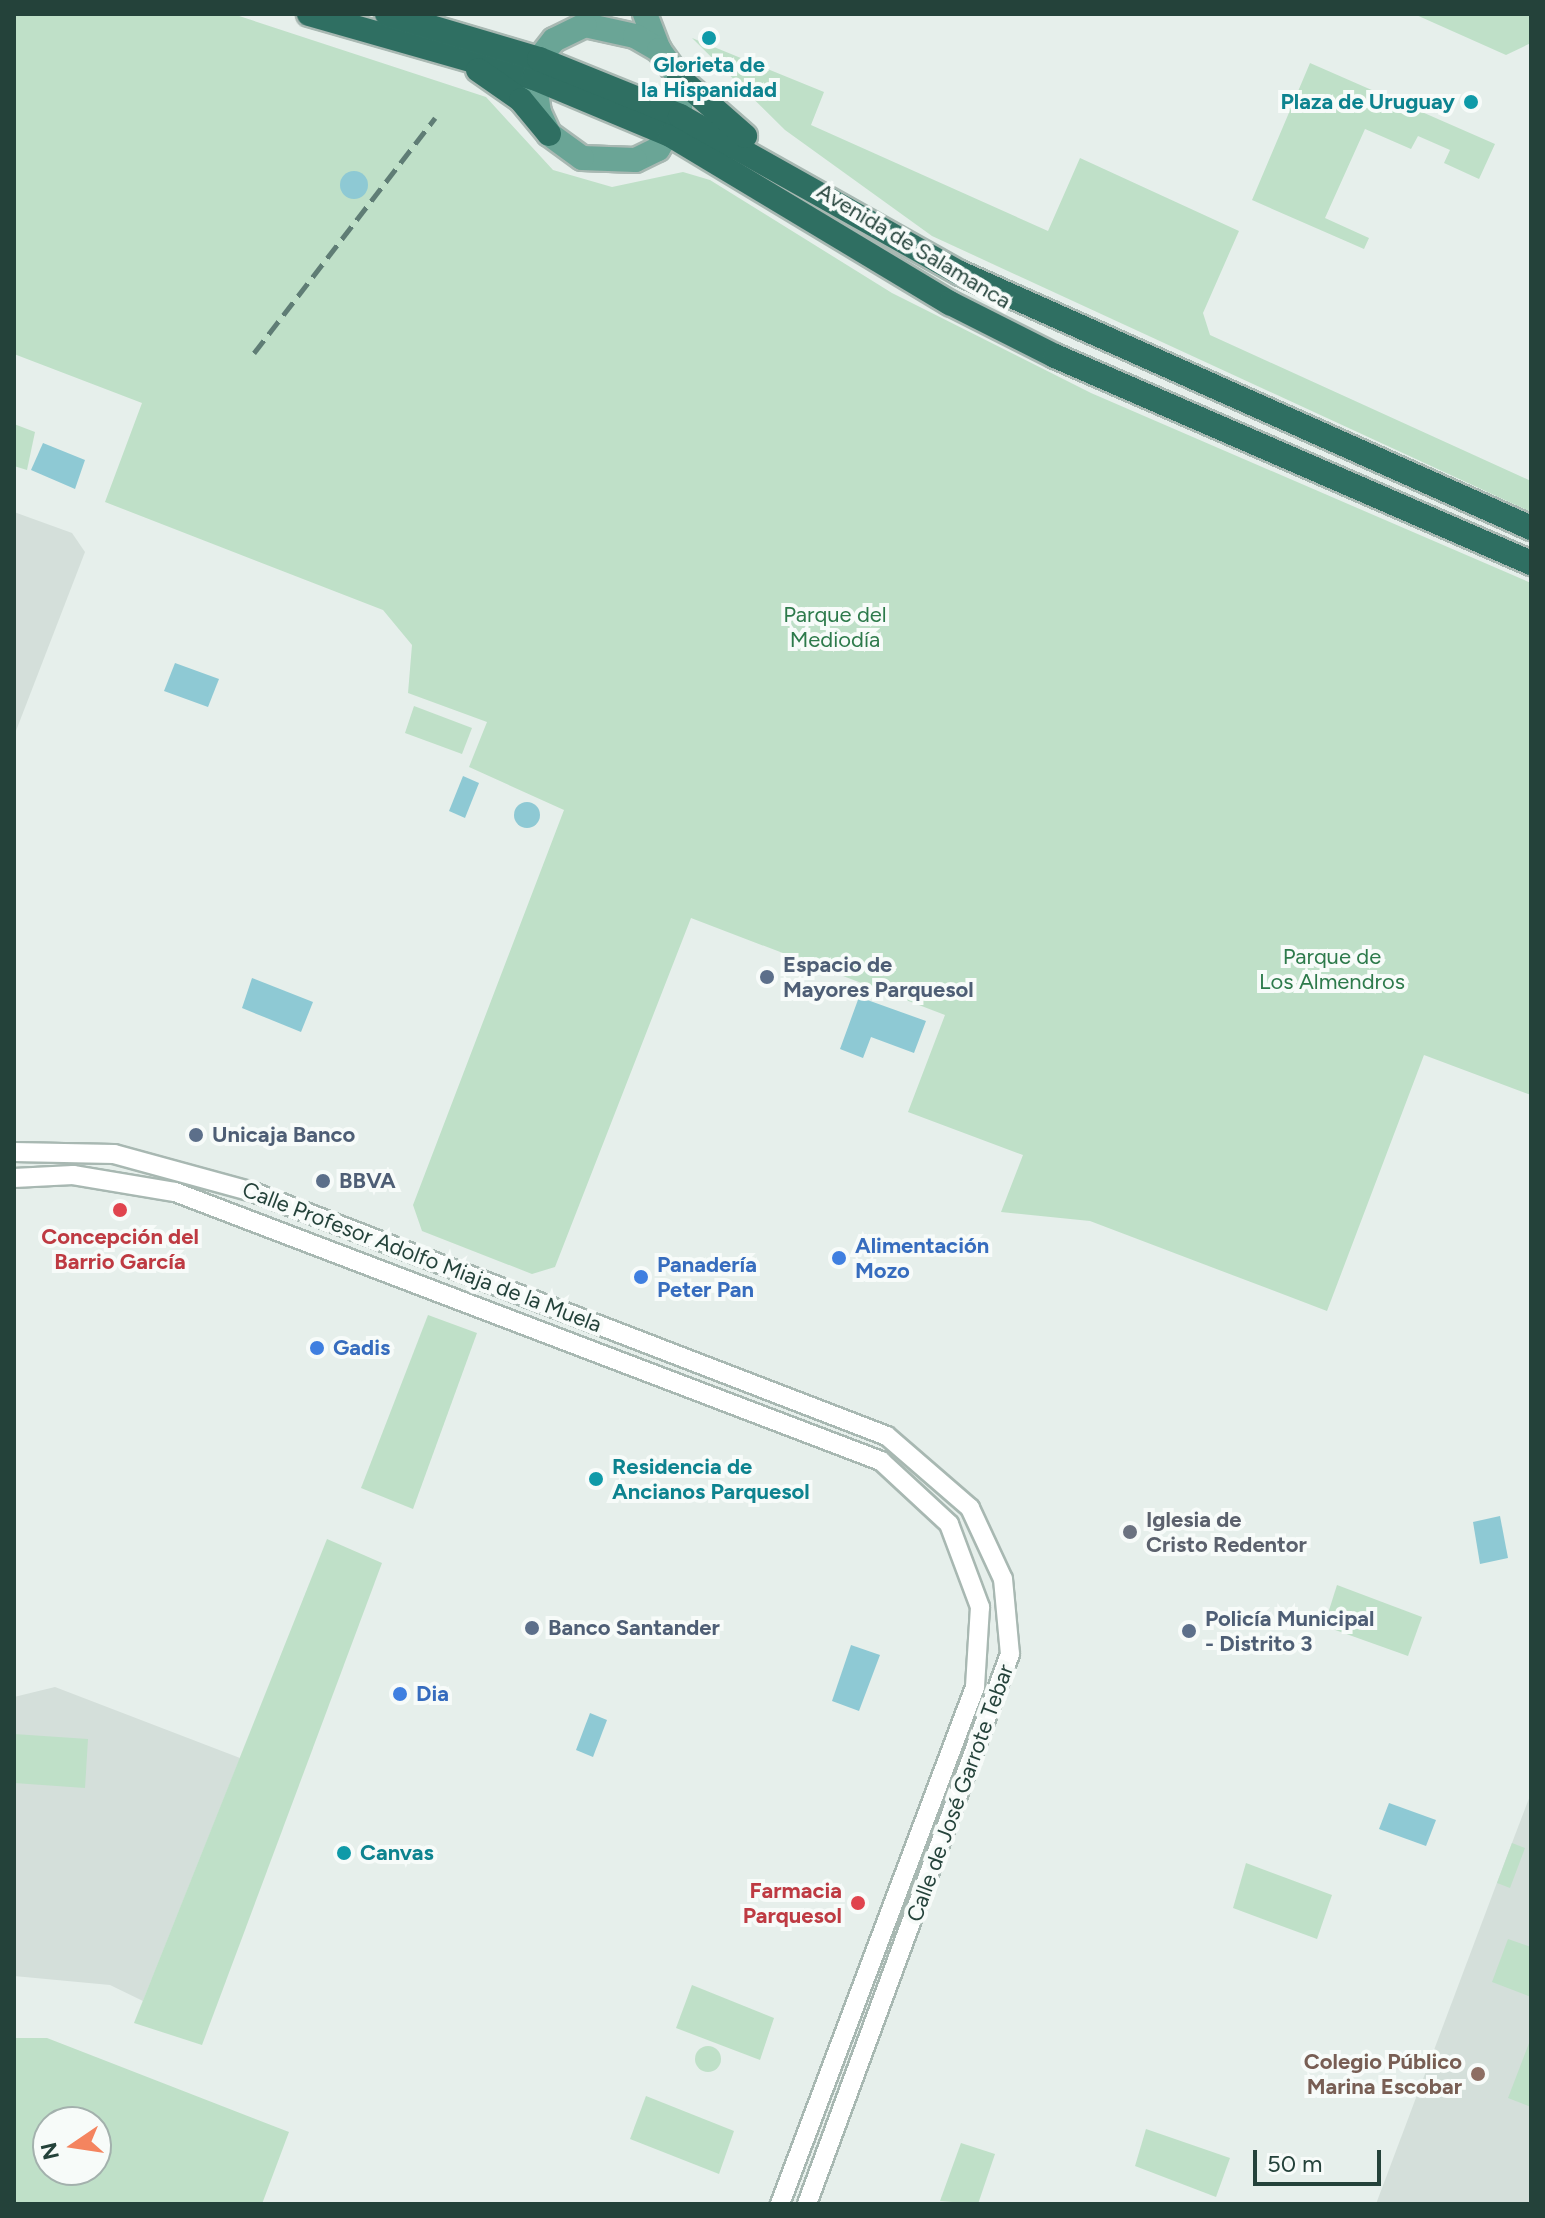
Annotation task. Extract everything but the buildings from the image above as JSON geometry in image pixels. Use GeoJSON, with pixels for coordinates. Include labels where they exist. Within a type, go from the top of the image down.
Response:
{"type":"FeatureCollection","features":[{"type":"Feature","properties":{"kind":"highway","name":"Avenida de Salamanca"},"geometry":{"type":"LineString","coordinates":[[309,14],[460,58],[536,69]]}},
{"type":"Feature","properties":{"kind":"highway","name":"Avenida de Salamanca"},"geometry":{"type":"LineString","coordinates":[[387,14],[765,159],[973,280],[1531,528]]}},
{"type":"Feature","properties":{"kind":"highway"},"geometry":{"type":"LineString","coordinates":[[460,58],[521,100],[549,134]]}},
{"type":"Feature","properties":{"kind":"highway"},"geometry":{"type":"LineString","coordinates":[[679,78],[765,159]]}},
{"type":"Feature","properties":{"kind":"highway","name":"Avenida de Salamanca"},"geometry":{"type":"LineString","coordinates":[[675,126],[950,303],[1055,356],[1531,563]]}},
{"type":"Feature","properties":{"kind":"main road"},"geometry":{"type":"LineString","coordinates":[[645,14],[659,50],[679,78],[675,126],[635,160],[610,162],[582,158],[549,134],[536,69],[554,40],[588,20],[635,36],[659,50]]}},
{"type":"Feature","properties":{"kind":"street","name":"Calle Profesor Adolfo Miaja de la Muela"},"geometry":{"type":"LineString","coordinates":[[14,1152],[114,1154],[197,1172],[819,1408]]}},
{"type":"Feature","properties":{"kind":"street","name":"Calle Profesor Adolfo Miaja de la Muela"},"geometry":{"type":"LineString","coordinates":[[14,1178],[73,1175],[175,1192],[811,1432]]}},
{"type":"Feature","properties":{"kind":"street","name":"Calle de José Garrote Tebar"},"geometry":{"type":"LineString","coordinates":[[807,2204],[999,1693],[1011,1616],[992,1550],[951,1485],[887,1436],[819,1408]]}},
{"type":"Feature","properties":{"kind":"street","name":"Calle de José Garrote Tebar"},"geometry":{"type":"LineString","coordinates":[[780,2204],[980,1657],[975,1583],[949,1524],[881,1461],[811,1432]]}},
{"type":"Feature","properties":{"kind":"shaded area"},"geometry":{"type":"Polygon","coordinates":[[[14,512],[72,533],[85,552],[14,736],[14,512]]]}},
{"type":"Feature","properties":{"kind":"shaded area"},"geometry":{"type":"Polygon","coordinates":[[[55,1687],[240,1758],[143,2001],[110,1985],[14,1976],[14,1697],[55,1687]]]}},
{"type":"Feature","properties":{"kind":"shaded area","name":"Colegio Público Marina Escobar"},"geometry":{"type":"Polygon","coordinates":[[[1531,1793],[1531,2204],[1376,2204],[1507,1856],[1531,1793]]]}},
{"type":"Feature","properties":{"kind":"green space","name":"Parque del Mediodía"},"geometry":{"type":"Polygon","coordinates":[[[14,14],[233,14],[486,97],[553,170],[612,187],[683,172],[710,180],[892,293],[1091,393],[1531,583],[1531,1095],[1424,1055],[1327,1311],[1090,1221],[1001,1212],[1023,1155],[908,1112],[945,1015],[691,918],[555,1267],[532,1274],[422,1231],[413,1205],[564,810],[469,767],[487,722],[408,693],[412,645],[383,610],[105,502],[142,403],[14,354],[14,14]]]}},
{"type":"Feature","properties":{"kind":"green space"},"geometry":{"type":"Polygon","coordinates":[[[1414,14],[1531,14],[1531,43],[1506,55],[1414,14]]]}},
{"type":"Feature","properties":{"kind":"green space"},"geometry":{"type":"Polygon","coordinates":[[[692,38],[824,92],[811,125],[1048,231],[1080,158],[1239,231],[1203,313],[1210,335],[1531,481],[1531,512],[932,236],[785,130],[692,38]]]}},
{"type":"Feature","properties":{"kind":"green space"},"geometry":{"type":"Polygon","coordinates":[[[1310,63],[1495,144],[1479,179],[1444,163],[1450,150],[1418,136],[1411,149],[1365,129],[1325,218],[1369,238],[1364,249],[1252,200],[1310,63]]]}},
{"type":"Feature","properties":{"kind":"green space"},"geometry":{"type":"Polygon","coordinates":[[[14,424],[35,432],[27,470],[14,466],[14,424]]]}},
{"type":"Feature","properties":{"kind":"green space"},"geometry":{"type":"Polygon","coordinates":[[[414,706],[472,728],[462,754],[405,733],[414,706]]]}},
{"type":"Feature","properties":{"kind":"green space"},"geometry":{"type":"Polygon","coordinates":[[[428,1315],[477,1333],[413,1509],[361,1488],[428,1315]]]}},
{"type":"Feature","properties":{"kind":"green space"},"geometry":{"type":"Polygon","coordinates":[[[327,1539],[382,1563],[202,2045],[134,2023],[327,1539]]]}},
{"type":"Feature","properties":{"kind":"green space"},"geometry":{"type":"Polygon","coordinates":[[[1337,1585],[1422,1617],[1408,1656],[1324,1626],[1337,1585]]]}},
{"type":"Feature","properties":{"kind":"green space"},"geometry":{"type":"Polygon","coordinates":[[[14,1734],[88,1739],[85,1788],[14,1783],[14,1734]]]}},
{"type":"Feature","properties":{"kind":"green space"},"geometry":{"type":"Polygon","coordinates":[[[1512,1843],[1525,1848],[1510,1888],[1497,1883],[1512,1843]]]}},
{"type":"Feature","properties":{"kind":"green space"},"geometry":{"type":"Polygon","coordinates":[[[1246,1863],[1332,1895],[1317,1939],[1233,1908],[1246,1863]]]}},
{"type":"Feature","properties":{"kind":"green space"},"geometry":{"type":"Polygon","coordinates":[[[1508,1939],[1531,1947],[1531,1997],[1492,1982],[1508,1939]]]}},
{"type":"Feature","properties":{"kind":"green space"},"geometry":{"type":"Polygon","coordinates":[[[692,1985],[774,2018],[760,2060],[676,2028],[692,1985]]]}},
{"type":"Feature","properties":{"kind":"green space"},"geometry":{"type":"Polygon","coordinates":[[[14,2038],[47,2038],[289,2132],[262,2204],[15,2204],[14,2038]]]}},
{"type":"Feature","properties":{"kind":"green space"},"geometry":{"type":"Polygon","coordinates":[[[1531,2038],[1531,2107],[1508,2098],[1531,2038]]]}},
{"type":"Feature","properties":{"kind":"green space"},"geometry":{"type":"Polygon","coordinates":[[[708,2046],[717,2050],[721,2059],[717,2068],[708,2072],[699,2068],[695,2059],[699,2050],[708,2046]]]}},
{"type":"Feature","properties":{"kind":"green space"},"geometry":{"type":"Polygon","coordinates":[[[646,2096],[734,2131],[719,2174],[630,2139],[646,2096]]]}},
{"type":"Feature","properties":{"kind":"green space"},"geometry":{"type":"Polygon","coordinates":[[[1146,2129],[1230,2158],[1216,2197],[1135,2166],[1146,2129]]]}},
{"type":"Feature","properties":{"kind":"green space"},"geometry":{"type":"Polygon","coordinates":[[[961,2143],[995,2154],[978,2204],[940,2201],[961,2143]]]}},
{"type":"Feature","properties":{"kind":"water"},"geometry":{"type":"Polygon","coordinates":[[[354,171],[364,175],[368,185],[364,195],[354,199],[344,195],[340,185],[344,175],[354,171]]]}},
{"type":"Feature","properties":{"kind":"water"},"geometry":{"type":"Polygon","coordinates":[[[43,443],[85,460],[75,489],[31,470],[43,443]]]}},
{"type":"Feature","properties":{"kind":"water"},"geometry":{"type":"Polygon","coordinates":[[[175,663],[219,679],[208,707],[164,691],[175,663]]]}},
{"type":"Feature","properties":{"kind":"water"},"geometry":{"type":"Polygon","coordinates":[[[463,776],[479,783],[465,818],[449,811],[463,776]]]}},
{"type":"Feature","properties":{"kind":"water"},"geometry":{"type":"Polygon","coordinates":[[[527,802],[536,806],[540,815],[536,824],[527,828],[518,824],[514,815],[518,806],[527,802]]]}},
{"type":"Feature","properties":{"kind":"water"},"geometry":{"type":"Polygon","coordinates":[[[252,978],[313,1002],[301,1032],[242,1008],[252,978]]]}},
{"type":"Feature","properties":{"kind":"water"},"geometry":{"type":"Polygon","coordinates":[[[859,997],[926,1021],[914,1053],[871,1037],[863,1058],[840,1049],[859,997]]]}},
{"type":"Feature","properties":{"kind":"water"},"geometry":{"type":"Polygon","coordinates":[[[1500,1516],[1508,1558],[1480,1564],[1473,1522],[1500,1516]]]}},
{"type":"Feature","properties":{"kind":"water"},"geometry":{"type":"Polygon","coordinates":[[[851,1645],[880,1655],[859,1711],[832,1701],[851,1645]]]}},
{"type":"Feature","properties":{"kind":"water"},"geometry":{"type":"Polygon","coordinates":[[[590,1713],[607,1720],[593,1757],[576,1750],[590,1713]]]}},
{"type":"Feature","properties":{"kind":"water"},"geometry":{"type":"Polygon","coordinates":[[[1389,1803],[1436,1820],[1426,1846],[1379,1829],[1389,1803]]]}},
{"type":"Feature","properties":{"kind":"railway"},"geometry":{"type":"LineString","coordinates":[[254,353],[435,118]]}},
{"type":"Feature","properties":{"kind":"place","name":"Glorieta de la Hispanidad"},"geometry":{"type":"Point","coordinates":[709,38]}},
{"type":"Feature","properties":{"kind":"place","name":"Plaza de Uruguay"},"geometry":{"type":"Point","coordinates":[1471,102]}},
{"type":"Feature","properties":{"kind":"place","name":"Espacio de Mayores Parquesol"},"geometry":{"type":"Point","coordinates":[767,977]}},
{"type":"Feature","properties":{"kind":"place","name":"Unicaja Banco"},"geometry":{"type":"Point","coordinates":[196,1135]}},
{"type":"Feature","properties":{"kind":"place","name":"BBVA"},"geometry":{"type":"Point","coordinates":[323,1181]}},
{"type":"Feature","properties":{"kind":"place","name":"Concepción del Barrio García"},"geometry":{"type":"Point","coordinates":[120,1210]}},
{"type":"Feature","properties":{"kind":"place","name":"Alimentación Mozo"},"geometry":{"type":"Point","coordinates":[839,1258]}},
{"type":"Feature","properties":{"kind":"place","name":"Panadería Peter Pan"},"geometry":{"type":"Point","coordinates":[641,1277]}},
{"type":"Feature","properties":{"kind":"place","name":"Gadis"},"geometry":{"type":"Point","coordinates":[317,1348]}},
{"type":"Feature","properties":{"kind":"place","name":"Residencia de Ancianos Parquesol"},"geometry":{"type":"Point","coordinates":[596,1479]}},
{"type":"Feature","properties":{"kind":"place","name":"Iglesia de Cristo Redentor"},"geometry":{"type":"Point","coordinates":[1130,1532]}},
{"type":"Feature","properties":{"kind":"place","name":"Banco Santander"},"geometry":{"type":"Point","coordinates":[532,1628]}},
{"type":"Feature","properties":{"kind":"place","name":"Policía Municipal - Distrito 3"},"geometry":{"type":"Point","coordinates":[1189,1631]}},
{"type":"Feature","properties":{"kind":"place","name":"Dia"},"geometry":{"type":"Point","coordinates":[400,1694]}},
{"type":"Feature","properties":{"kind":"place","name":"Canvas"},"geometry":{"type":"Point","coordinates":[344,1853]}},
{"type":"Feature","properties":{"kind":"place","name":"Farmacia Parquesol"},"geometry":{"type":"Point","coordinates":[858,1903]}},
{"type":"Feature","properties":{"kind":"place","name":"Colegio Público Marina Escobar"},"geometry":{"type":"Point","coordinates":[1478,2074]}},
{"type":"Feature","properties":{"kind":"park label","name":"Parque de Los Almendros"},"geometry":{"type":"Point","coordinates":[1332,968]}}]}
